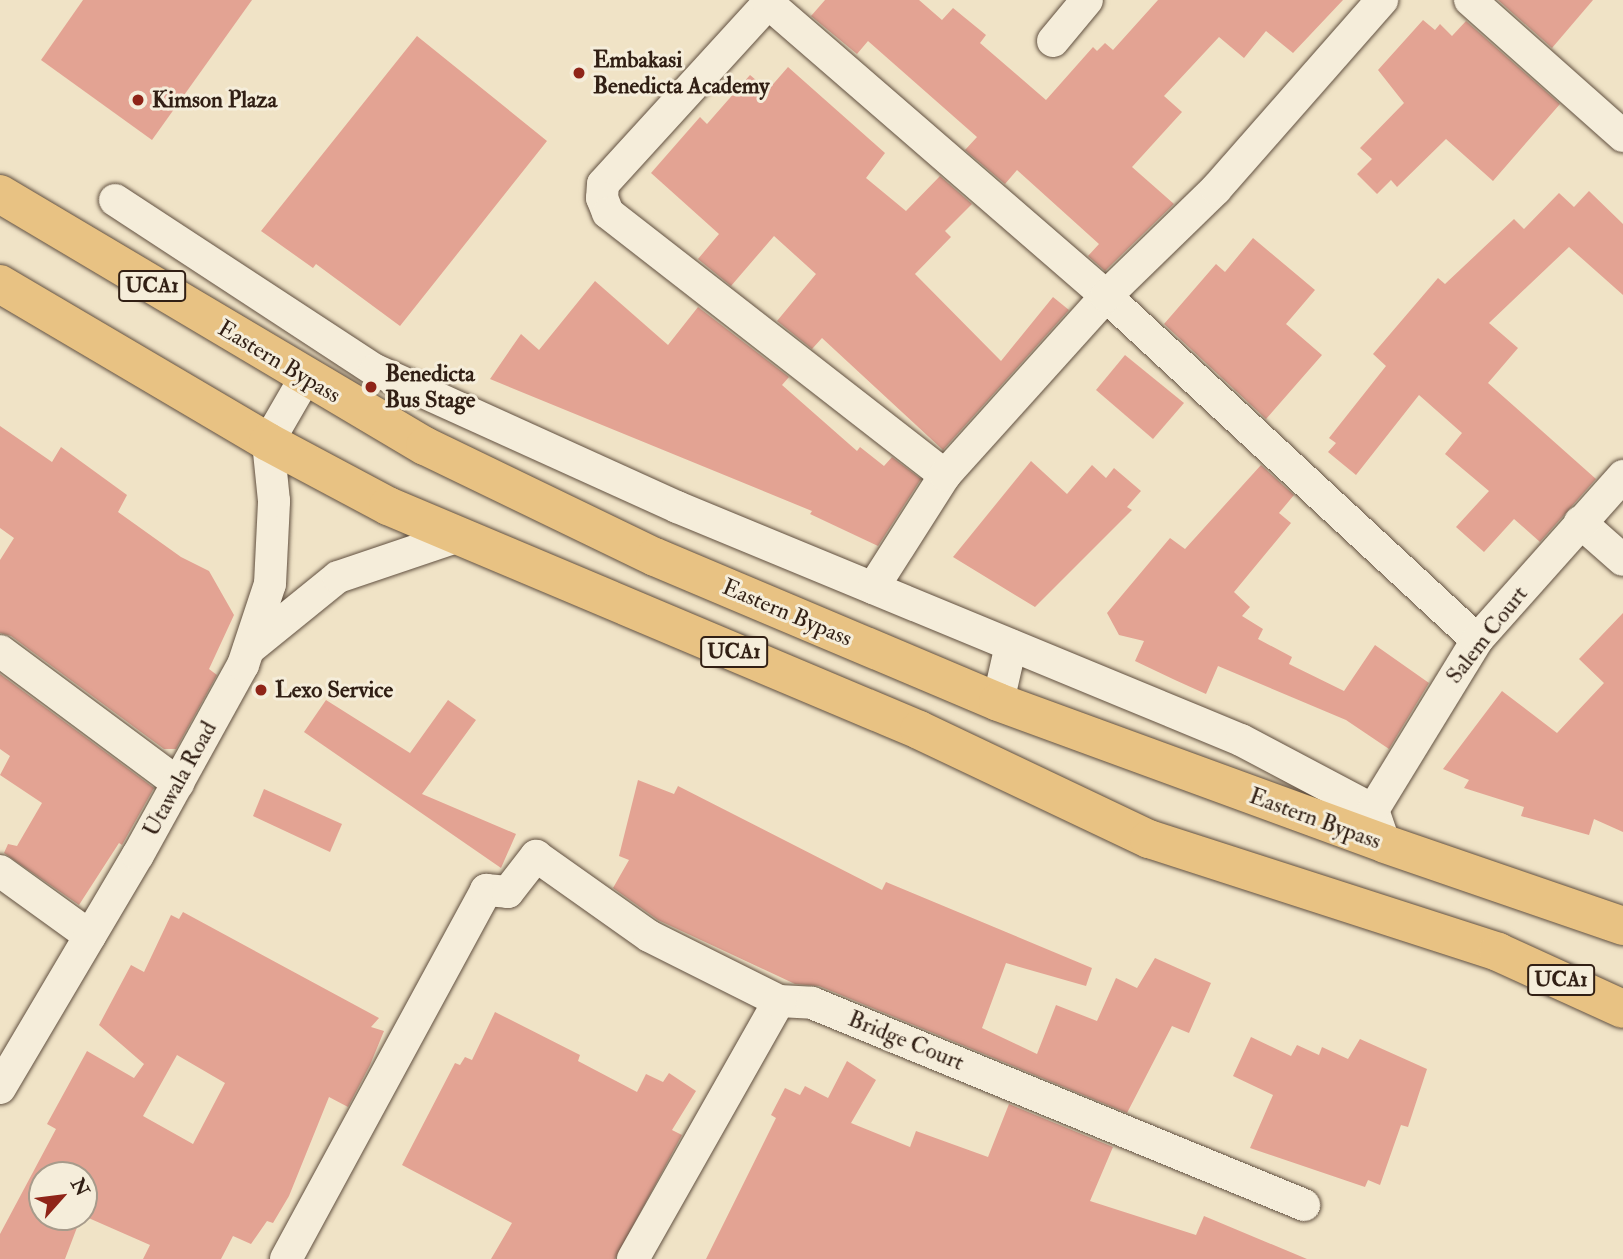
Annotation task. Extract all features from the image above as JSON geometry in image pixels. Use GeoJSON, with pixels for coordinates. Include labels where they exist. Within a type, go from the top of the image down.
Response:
{"type":"FeatureCollection","features":[{"type":"Feature","properties":{"kind":"main road","name":"Eastern Bypass"},"geometry":{"type":"LineString","coordinates":[[0,194],[305,378],[549,508],[998,702],[1379,827],[1623,926]]}},
{"type":"Feature","properties":{"kind":"main road","name":"UCA1"},"geometry":{"type":"LineString","coordinates":[[0,284],[268,442],[388,506],[919,730],[1149,839],[1498,952],[1623,1009]]}},
{"type":"Feature","properties":{"kind":"street"},"geometry":{"type":"LineString","coordinates":[[1053,41],[1087,0]]}},
{"type":"Feature","properties":{"kind":"street"},"geometry":{"type":"LineString","coordinates":[[873,588],[945,475],[1106,296],[1216,190],[1381,0]]}},
{"type":"Feature","properties":{"kind":"street"},"geometry":{"type":"LineString","coordinates":[[1470,0],[1623,136]]}},
{"type":"Feature","properties":{"kind":"street"},"geometry":{"type":"LineString","coordinates":[[945,475],[608,213],[602,198],[603,184],[769,1],[1106,296],[1477,640]]}},
{"type":"Feature","properties":{"kind":"street"},"geometry":{"type":"LineString","coordinates":[[115,200],[375,370],[664,502],[1241,740],[1379,827]]}},
{"type":"Feature","properties":{"kind":"street"},"geometry":{"type":"LineString","coordinates":[[268,442],[305,378]]}},
{"type":"Feature","properties":{"kind":"street","name":"Utawala Road"},"geometry":{"type":"LineString","coordinates":[[0,1088],[178,783],[248,650],[270,584],[274,501],[268,442]]}},
{"type":"Feature","properties":{"kind":"street","name":"Salem Court"},"geometry":{"type":"LineString","coordinates":[[1379,827],[1477,640],[1623,476]]}},
{"type":"Feature","properties":{"kind":"street"},"geometry":{"type":"LineString","coordinates":[[1580,522],[1623,560]]}},
{"type":"Feature","properties":{"kind":"street"},"geometry":{"type":"LineString","coordinates":[[248,650],[338,578],[459,536]]}},
{"type":"Feature","properties":{"kind":"street"},"geometry":{"type":"LineString","coordinates":[[998,702],[1011,645]]}},
{"type":"Feature","properties":{"kind":"street"},"geometry":{"type":"LineString","coordinates":[[0,652],[178,783]]}},
{"type":"Feature","properties":{"kind":"street"},"geometry":{"type":"LineString","coordinates":[[286,1259],[486,890],[508,892],[536,856],[649,936],[779,1001],[634,1259]]}},
{"type":"Feature","properties":{"kind":"street"},"geometry":{"type":"LineString","coordinates":[[0,871],[90,936]]}},
{"type":"Feature","properties":{"kind":"street","name":"Bridge Court"},"geometry":{"type":"LineString","coordinates":[[779,1001],[812,1003],[1304,1205]]}},
{"type":"Feature","properties":{"kind":"building","name":"Kimson Plaza"},"geometry":{"type":"Polygon","coordinates":[[[83,0],[252,0],[152,140],[41,60],[83,0]]]}},
{"type":"Feature","properties":{"kind":"building"},"geometry":{"type":"Polygon","coordinates":[[[825,0],[919,0],[942,20],[953,8],[986,35],[980,43],[1046,100],[1093,47],[1097,51],[1105,43],[1113,50],[1158,0],[1343,0],[1293,53],[1266,31],[1244,58],[1219,37],[1164,96],[1182,112],[1132,167],[1174,204],[1105,271],[1088,256],[1099,244],[1017,170],[1005,184],[965,150],[977,137],[868,41],[857,54],[811,16],[825,0]]]}},
{"type":"Feature","properties":{"kind":"building"},"geometry":{"type":"Polygon","coordinates":[[[1498,0],[1593,0],[1552,48],[1498,0]]]}},
{"type":"Feature","properties":{"kind":"building"},"geometry":{"type":"Polygon","coordinates":[[[1423,20],[1435,30],[1440,24],[1452,36],[1466,21],[1560,104],[1493,181],[1446,139],[1397,187],[1391,180],[1377,194],[1357,174],[1372,159],[1360,148],[1404,103],[1378,70],[1423,20]]]}},
{"type":"Feature","properties":{"kind":"building"},"geometry":{"type":"Polygon","coordinates":[[[417,36],[547,141],[400,326],[316,264],[313,268],[261,231],[417,36]]]}},
{"type":"Feature","properties":{"kind":"building"},"geometry":{"type":"Polygon","coordinates":[[[788,67],[885,153],[866,178],[906,211],[940,176],[972,204],[945,231],[951,237],[915,274],[1001,361],[1053,297],[1069,310],[943,450],[822,338],[812,349],[777,321],[816,274],[774,236],[731,286],[698,259],[719,234],[651,173],[700,117],[707,124],[750,75],[768,90],[788,67]]]}},
{"type":"Feature","properties":{"kind":"building"},"geometry":{"type":"Polygon","coordinates":[[[1589,191],[1623,224],[1623,295],[1569,247],[1489,323],[1518,348],[1488,383],[1596,479],[1540,542],[1514,519],[1484,552],[1456,527],[1489,491],[1445,454],[1462,433],[1419,395],[1356,475],[1328,452],[1336,443],[1329,438],[1386,366],[1373,354],[1438,278],[1445,284],[1514,219],[1524,229],[1559,193],[1574,207],[1589,191]]]}},
{"type":"Feature","properties":{"kind":"building"},"geometry":{"type":"Polygon","coordinates":[[[1253,238],[1315,290],[1286,324],[1322,355],[1266,419],[1164,324],[1216,264],[1225,272],[1253,238]]]}},
{"type":"Feature","properties":{"kind":"building"},"geometry":{"type":"Polygon","coordinates":[[[595,281],[668,345],[698,307],[789,377],[782,385],[857,451],[860,447],[884,466],[892,457],[921,479],[878,546],[810,514],[812,511],[490,379],[521,334],[539,350],[595,281]]]}},
{"type":"Feature","properties":{"kind":"building"},"geometry":{"type":"Polygon","coordinates":[[[1125,355],[1184,403],[1153,439],[1096,390],[1125,355]]]}},
{"type":"Feature","properties":{"kind":"building"},"geometry":{"type":"Polygon","coordinates":[[[0,426],[52,462],[61,447],[127,495],[118,512],[181,557],[209,571],[234,615],[209,669],[217,675],[176,749],[164,749],[11,636],[0,633],[0,560],[14,538],[0,528],[0,426]]]}},
{"type":"Feature","properties":{"kind":"building"},"geometry":{"type":"Polygon","coordinates":[[[1031,461],[1067,494],[1092,465],[1106,478],[1114,468],[1141,491],[1127,507],[1132,510],[1035,607],[953,557],[1031,461]]]}},
{"type":"Feature","properties":{"kind":"building"},"geometry":{"type":"Polygon","coordinates":[[[1261,465],[1294,495],[1279,513],[1291,523],[1234,592],[1250,607],[1242,616],[1263,629],[1258,639],[1292,657],[1289,664],[1344,691],[1375,645],[1429,683],[1389,749],[1346,720],[1218,666],[1206,694],[1135,661],[1144,641],[1119,635],[1107,613],[1170,538],[1185,549],[1261,465]]]}},
{"type":"Feature","properties":{"kind":"building"},"geometry":{"type":"Polygon","coordinates":[[[1623,613],[1623,832],[1594,819],[1589,835],[1521,816],[1524,807],[1464,788],[1469,780],[1443,769],[1502,691],[1557,733],[1604,683],[1579,659],[1623,613]]]}},
{"type":"Feature","properties":{"kind":"building"},"geometry":{"type":"Polygon","coordinates":[[[0,674],[154,788],[122,845],[119,843],[79,905],[4,853],[8,844],[17,846],[42,803],[0,775],[10,756],[0,749],[0,674]]]}},
{"type":"Feature","properties":{"kind":"building"},"geometry":{"type":"Polygon","coordinates":[[[326,700],[410,753],[448,700],[476,720],[422,794],[516,834],[501,868],[304,732],[326,700]]]}},
{"type":"Feature","properties":{"kind":"building"},"geometry":{"type":"Polygon","coordinates":[[[638,780],[674,794],[678,786],[882,890],[886,882],[1092,968],[1086,986],[1006,963],[982,1028],[1037,1054],[1056,1005],[1097,1021],[1116,978],[1137,988],[1155,958],[1211,983],[1189,1033],[1172,1026],[1127,1113],[819,986],[795,984],[658,920],[613,888],[629,860],[619,856],[638,780]]]}},
{"type":"Feature","properties":{"kind":"building"},"geometry":{"type":"Polygon","coordinates":[[[264,789],[342,824],[330,852],[253,816],[264,789]]]}},
{"type":"Feature","properties":{"kind":"building"},"geometry":{"type":"Polygon","coordinates":[[[183,912],[379,1018],[371,1027],[384,1031],[348,1107],[329,1097],[289,1196],[273,1223],[267,1221],[251,1244],[233,1236],[221,1259],[143,1259],[150,1245],[98,1222],[98,1161],[39,1161],[56,1129],[47,1124],[87,1051],[134,1078],[144,1064],[99,1025],[131,965],[144,972],[171,915],[179,919],[183,912]],[[177,1055],[143,1116],[193,1144],[225,1083],[177,1055]]]}},
{"type":"Feature","properties":{"kind":"building"},"geometry":{"type":"Polygon","coordinates":[[[495,1012],[580,1055],[578,1061],[637,1092],[646,1074],[663,1082],[669,1073],[696,1091],[672,1130],[682,1135],[615,1259],[491,1259],[512,1223],[402,1165],[455,1063],[460,1065],[465,1057],[472,1060],[495,1012]]]}},
{"type":"Feature","properties":{"kind":"building"},"geometry":{"type":"Polygon","coordinates":[[[1251,1037],[1291,1056],[1297,1045],[1319,1055],[1322,1047],[1348,1059],[1360,1039],[1427,1069],[1408,1127],[1401,1125],[1380,1185],[1368,1180],[1365,1187],[1250,1148],[1273,1095],[1233,1076],[1251,1037]]]}},
{"type":"Feature","properties":{"kind":"building"},"geometry":{"type":"Polygon","coordinates":[[[847,1061],[876,1080],[851,1123],[910,1147],[916,1131],[988,1157],[1009,1104],[1113,1147],[1090,1201],[1196,1235],[1204,1216],[1307,1259],[706,1259],[776,1118],[771,1115],[785,1088],[800,1095],[805,1086],[828,1098],[847,1061]]]}},
{"type":"Feature","properties":{"kind":"building"},"geometry":{"type":"Polygon","coordinates":[[[28,1182],[28,1231],[76,1231],[65,1259],[0,1259],[0,1234],[28,1182]]]}},
{"type":"Feature","properties":{"kind":"place","name":"Embakasi Benedicta Academy"},"geometry":{"type":"Point","coordinates":[579,73]}},
{"type":"Feature","properties":{"kind":"place","name":"Kimson Plaza"},"geometry":{"type":"Point","coordinates":[138,100]}},
{"type":"Feature","properties":{"kind":"place","name":"Benedicta Bus Stage"},"geometry":{"type":"Point","coordinates":[371,387]}},
{"type":"Feature","properties":{"kind":"place","name":"Lexo Service"},"geometry":{"type":"Point","coordinates":[261,690]}}]}
